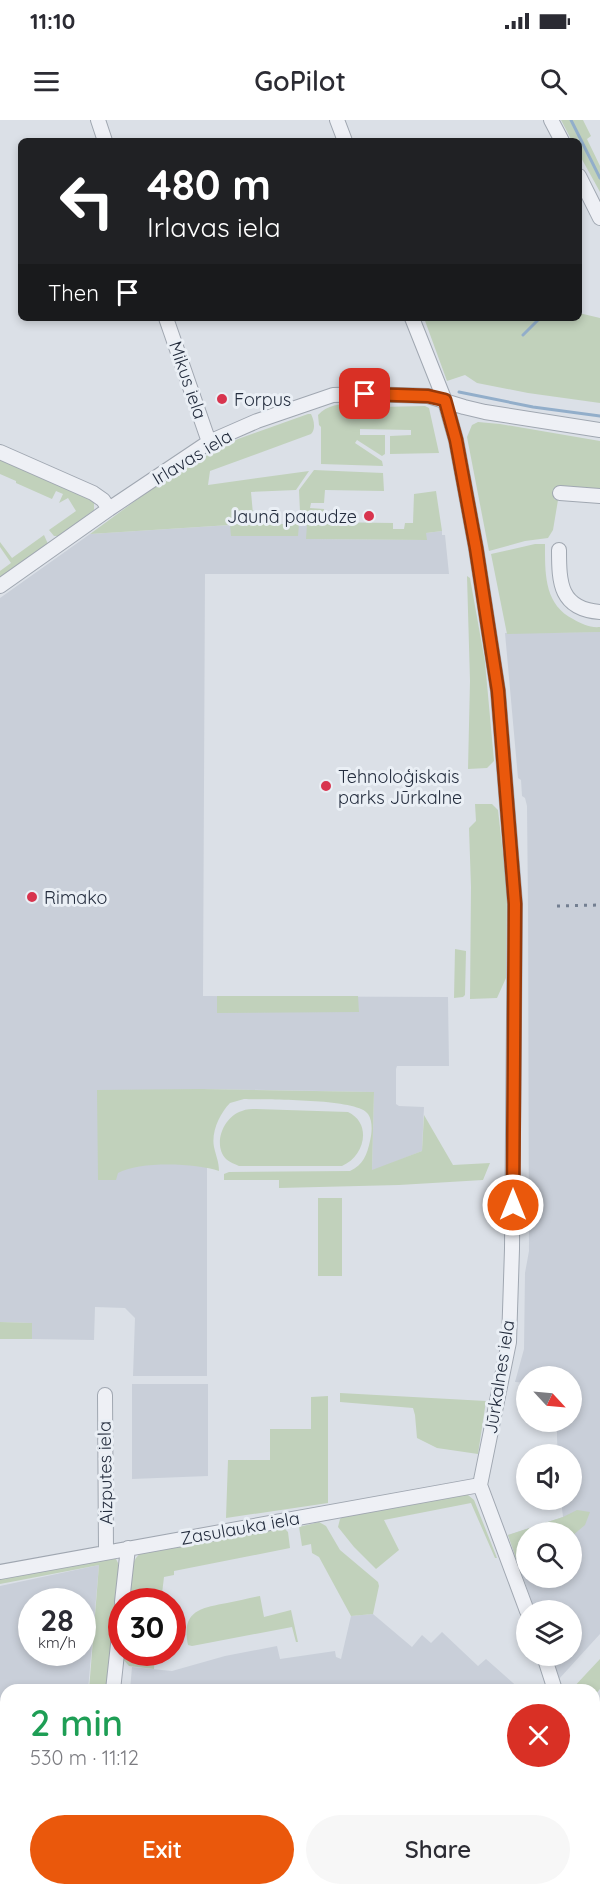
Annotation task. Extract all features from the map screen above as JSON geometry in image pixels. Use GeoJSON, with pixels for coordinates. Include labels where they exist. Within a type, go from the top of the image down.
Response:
{"type":"FeatureCollection","features":[{"type":"Feature","properties":{"kind":"street"},"geometry":{"type":"LineString","coordinates":[[98,120],[104,138]]}},
{"type":"Feature","properties":{"kind":"street"},"geometry":{"type":"LineString","coordinates":[[337,120],[344,138]]}},
{"type":"Feature","properties":{"kind":"street"},"geometry":{"type":"LineString","coordinates":[[551,120],[560,138]]}},
{"type":"Feature","properties":{"kind":"street"},"geometry":{"type":"LineString","coordinates":[[582,182],[600,218]]}},
{"type":"Feature","properties":{"kind":"street","name":"Mikus iela"},"geometry":{"type":"LineString","coordinates":[[167,321],[209,442]]}},
{"type":"Feature","properties":{"kind":"street","name":"Jūrkalnes iela"},"geometry":{"type":"LineString","coordinates":[[413,321],[445,400],[476,548],[498,691],[515,904],[509,1342],[480,1485]]}},
{"type":"Feature","properties":{"kind":"street","name":"Irlavas iela"},"geometry":{"type":"LineString","coordinates":[[0,586],[209,442],[257,421],[333,395],[428,396],[485,412],[600,430]]}},
{"type":"Feature","properties":{"kind":"street"},"geometry":{"type":"LineString","coordinates":[[0,452],[93,493],[103,500],[109,509]]}},
{"type":"Feature","properties":{"kind":"street"},"geometry":{"type":"LineString","coordinates":[[560,493],[600,496]]}},
{"type":"Feature","properties":{"kind":"street"},"geometry":{"type":"LineString","coordinates":[[559,550],[559,575],[565,595],[581,608],[600,612]]}},
{"type":"Feature","properties":{"kind":"street","name":"Aizputes iela"},"geometry":{"type":"LineString","coordinates":[[105,1395],[106,1551]]}},
{"type":"Feature","properties":{"kind":"street"},"geometry":{"type":"LineString","coordinates":[[480,1485],[523,1600]]}},
{"type":"Feature","properties":{"kind":"street","name":"Zasulauka iela"},"geometry":{"type":"LineString","coordinates":[[0,1572],[480,1485]]}},
{"type":"Feature","properties":{"kind":"street","name":"Aizputes iela"},"geometry":{"type":"LineString","coordinates":[[124,1588],[128,1548]]}},
{"type":"Feature","properties":{"kind":"street"},"geometry":{"type":"LineString","coordinates":[[114,1684],[116,1666]]}},
{"type":"Feature","properties":{"kind":"street"},"geometry":{"type":"LineString","coordinates":[[547,1666],[553,1684]]}},
{"type":"Feature","properties":{"kind":"shaded area"},"geometry":{"type":"Polygon","coordinates":[[[247,524],[307,524],[307,539],[426,540],[426,533],[442,531],[442,535],[445,535],[449,574],[205,574],[203,996],[448,997],[449,1066],[397,1066],[396,1104],[424,1107],[422,1151],[372,1171],[374,1092],[205,1089],[207,1376],[133,1376],[135,1318],[125,1308],[95,1307],[94,1340],[32,1339],[32,1323],[0,1322],[0,598],[90,534],[247,524]]]}},
{"type":"Feature","properties":{"kind":"shaded area"},"geometry":{"type":"Polygon","coordinates":[[[600,632],[600,1634],[582,1654],[582,1600],[531,1600],[527,1588],[582,1588],[582,1522],[548,1522],[563,1517],[562,1510],[582,1510],[582,1444],[557,1444],[557,1432],[582,1432],[582,1366],[519,1366],[524,1349],[525,1273],[529,1251],[527,806],[522,796],[521,780],[518,778],[505,633],[600,632]]]}},
{"type":"Feature","properties":{"kind":"shaded area"},"geometry":{"type":"Polygon","coordinates":[[[132,1384],[208,1384],[208,1476],[132,1479],[132,1384]]]}},
{"type":"Feature","properties":{"kind":"shaded area"},"geometry":{"type":"Polygon","coordinates":[[[516,1532],[516,1558],[508,1535],[516,1532]]]}},
{"type":"Feature","properties":{"kind":"shaded area"},"geometry":{"type":"Polygon","coordinates":[[[99,1565],[96,1599],[96,1588],[18,1588],[18,1666],[90,1666],[89,1684],[0,1684],[0,1586],[99,1565]]]}},
{"type":"Feature","properties":{"kind":"shaded area"},"geometry":{"type":"Polygon","coordinates":[[[373,1614],[412,1647],[422,1635],[431,1643],[442,1632],[478,1666],[486,1659],[514,1684],[131,1684],[132,1667],[172,1671],[225,1656],[277,1646],[280,1659],[335,1651],[336,1657],[341,1659],[351,1616],[373,1614]]]}},
{"type":"Feature","properties":{"kind":"shaded area"},"geometry":{"type":"Polygon","coordinates":[[[554,1666],[571,1666],[559,1679],[554,1666]]]}},
{"type":"Feature","properties":{"kind":"green space"},"geometry":{"type":"Polygon","coordinates":[[[561,120],[583,120],[591,136],[587,139],[600,166],[600,192],[582,159],[582,138],[570,138],[561,120]]]}},
{"type":"Feature","properties":{"kind":"green space"},"geometry":{"type":"Polygon","coordinates":[[[582,314],[600,318],[600,403],[477,383],[465,375],[447,381],[425,321],[582,321],[582,314]]]}},
{"type":"Feature","properties":{"kind":"green space"},"geometry":{"type":"Polygon","coordinates":[[[377,404],[379,407],[425,406],[429,408],[439,453],[390,454],[390,436],[411,435],[411,430],[360,429],[360,435],[385,435],[385,454],[382,456],[357,440],[355,443],[382,461],[383,466],[321,464],[321,427],[318,415],[323,410],[337,405],[377,404]]]}},
{"type":"Feature","properties":{"kind":"green space"},"geometry":{"type":"Polygon","coordinates":[[[311,414],[314,422],[314,430],[311,434],[210,471],[208,485],[309,471],[296,490],[251,492],[253,514],[265,513],[266,524],[294,524],[295,512],[300,512],[299,490],[314,470],[383,473],[384,491],[325,490],[324,503],[311,503],[310,508],[324,509],[324,522],[393,523],[393,529],[404,529],[405,523],[413,523],[414,494],[436,491],[442,531],[426,533],[427,540],[306,539],[307,524],[299,524],[298,536],[231,536],[230,525],[90,534],[150,490],[221,447],[311,414]]]}},
{"type":"Feature","properties":{"kind":"green space"},"geometry":{"type":"Polygon","coordinates":[[[478,422],[600,441],[600,491],[555,489],[554,499],[558,500],[553,530],[548,538],[525,541],[489,551],[467,437],[472,425],[478,422]]]}},
{"type":"Feature","properties":{"kind":"green space"},"geometry":{"type":"Polygon","coordinates":[[[0,458],[87,496],[94,503],[94,510],[59,536],[54,536],[49,530],[76,511],[68,498],[59,503],[63,494],[56,491],[52,499],[0,474],[0,458]]]}},
{"type":"Feature","properties":{"kind":"green space"},"geometry":{"type":"Polygon","coordinates":[[[44,535],[48,544],[0,579],[0,571],[11,563],[0,547],[0,542],[12,558],[44,535]]]}},
{"type":"Feature","properties":{"kind":"green space"},"geometry":{"type":"Polygon","coordinates":[[[535,544],[545,544],[546,577],[556,605],[573,619],[589,626],[600,627],[600,632],[507,634],[491,554],[535,544]]]}},
{"type":"Feature","properties":{"kind":"green space"},"geometry":{"type":"Polygon","coordinates":[[[467,576],[470,578],[485,662],[494,761],[487,768],[468,769],[470,681],[467,576]]]}},
{"type":"Feature","properties":{"kind":"green space"},"geometry":{"type":"Polygon","coordinates":[[[475,804],[492,804],[498,810],[507,890],[506,978],[497,998],[470,999],[469,828],[476,821],[475,804]]]}},
{"type":"Feature","properties":{"kind":"green space"},"geometry":{"type":"Polygon","coordinates":[[[455,949],[466,951],[465,995],[454,998],[455,949]]]}},
{"type":"Feature","properties":{"kind":"green space"},"geometry":{"type":"Polygon","coordinates":[[[217,996],[358,996],[359,1012],[217,1013],[217,996]]]}},
{"type":"Feature","properties":{"kind":"green space"},"geometry":{"type":"Polygon","coordinates":[[[97,1090],[374,1092],[372,1170],[422,1151],[424,1115],[453,1165],[490,1163],[483,1180],[279,1188],[279,1180],[224,1180],[224,1174],[229,1172],[350,1171],[361,1163],[369,1146],[372,1131],[371,1120],[368,1114],[361,1109],[330,1102],[244,1099],[230,1103],[217,1123],[213,1141],[219,1171],[196,1166],[168,1164],[139,1166],[118,1173],[116,1180],[98,1180],[97,1090]]]}},
{"type":"Feature","properties":{"kind":"green space"},"geometry":{"type":"Polygon","coordinates":[[[256,1109],[348,1112],[361,1124],[363,1140],[356,1155],[342,1166],[239,1166],[227,1160],[222,1153],[220,1139],[222,1131],[225,1124],[236,1114],[256,1109]]]}},
{"type":"Feature","properties":{"kind":"green space"},"geometry":{"type":"Polygon","coordinates":[[[318,1198],[342,1198],[342,1276],[318,1276],[318,1198]]]}},
{"type":"Feature","properties":{"kind":"green space"},"geometry":{"type":"Polygon","coordinates":[[[0,1322],[32,1323],[32,1339],[0,1339],[0,1322]]]}},
{"type":"Feature","properties":{"kind":"green space"},"geometry":{"type":"Polygon","coordinates":[[[340,1393],[486,1401],[478,1454],[437,1448],[417,1438],[413,1408],[340,1402],[340,1393]]]}},
{"type":"Feature","properties":{"kind":"green space"},"geometry":{"type":"Polygon","coordinates":[[[328,1396],[328,1503],[226,1518],[228,1460],[270,1460],[270,1429],[311,1429],[311,1397],[328,1396]]]}},
{"type":"Feature","properties":{"kind":"green space"},"geometry":{"type":"Polygon","coordinates":[[[462,1494],[474,1500],[497,1558],[495,1558],[471,1503],[384,1520],[399,1550],[376,1569],[338,1527],[343,1516],[462,1494]]]}},
{"type":"Feature","properties":{"kind":"green space"},"geometry":{"type":"Polygon","coordinates":[[[577,1510],[590,1512],[582,1528],[582,1522],[548,1522],[577,1510]]]}},
{"type":"Feature","properties":{"kind":"green space"},"geometry":{"type":"Polygon","coordinates":[[[319,1522],[326,1526],[340,1550],[378,1582],[373,1614],[351,1616],[319,1557],[312,1553],[311,1544],[302,1546],[299,1527],[319,1522]]]}},
{"type":"Feature","properties":{"kind":"green space"},"geometry":{"type":"Polygon","coordinates":[[[283,1527],[288,1532],[290,1548],[174,1571],[174,1575],[164,1577],[163,1588],[129,1588],[134,1561],[143,1551],[283,1527]]]}},
{"type":"Feature","properties":{"kind":"green space"},"geometry":{"type":"Polygon","coordinates":[[[516,1532],[516,1558],[508,1535],[516,1532]]]}},
{"type":"Feature","properties":{"kind":"green space"},"geometry":{"type":"Polygon","coordinates":[[[116,1559],[119,1571],[117,1588],[108,1588],[107,1684],[89,1684],[91,1666],[96,1666],[96,1602],[99,1565],[0,1584],[0,1578],[116,1559]]]}},
{"type":"Feature","properties":{"kind":"green space"},"geometry":{"type":"Polygon","coordinates":[[[260,1596],[264,1617],[291,1610],[298,1642],[296,1642],[292,1627],[188,1645],[187,1625],[195,1613],[209,1607],[260,1596]]]}},
{"type":"Feature","properties":{"kind":"green space"},"geometry":{"type":"Polygon","coordinates":[[[600,1659],[600,1684],[577,1684],[600,1659]]]}},
{"type":"Feature","properties":{"kind":"green space"},"geometry":{"type":"Polygon","coordinates":[[[129,1666],[154,1666],[154,1669],[129,1666]]]}},
{"type":"Feature","properties":{"kind":"waterway"},"geometry":{"type":"LineString","coordinates":[[571,120],[580,138]]}},
{"type":"Feature","properties":{"kind":"waterway"},"geometry":{"type":"LineString","coordinates":[[582,142],[600,178]]}},
{"type":"Feature","properties":{"kind":"waterway"},"geometry":{"type":"LineString","coordinates":[[523,335],[537,321]]}},
{"type":"Feature","properties":{"kind":"waterway"},"geometry":{"type":"LineString","coordinates":[[459,392],[533,407],[600,416]]}},
{"type":"Feature","properties":{"kind":"railway"},"geometry":{"type":"LineString","coordinates":[[557,906],[600,905]]}},
{"type":"Feature","properties":{"kind":"place","name":"Forpus"},"geometry":{"type":"Point","coordinates":[222,399]}},
{"type":"Feature","properties":{"kind":"place","name":"Jaunā paaudze"},"geometry":{"type":"Point","coordinates":[369,516]}},
{"type":"Feature","properties":{"kind":"place","name":"Tehnoloģiskais parks Jūrkalne"},"geometry":{"type":"Point","coordinates":[326,786]}},
{"type":"Feature","properties":{"kind":"place","name":"Rimako"},"geometry":{"type":"Point","coordinates":[32,897]}},
{"type":"Feature","properties":{"kind":"route"},"geometry":{"type":"LineString","coordinates":[[365,394],[428,396],[445,400],[456,440],[476,548],[498,691],[515,904],[513,1205]]}}]}
